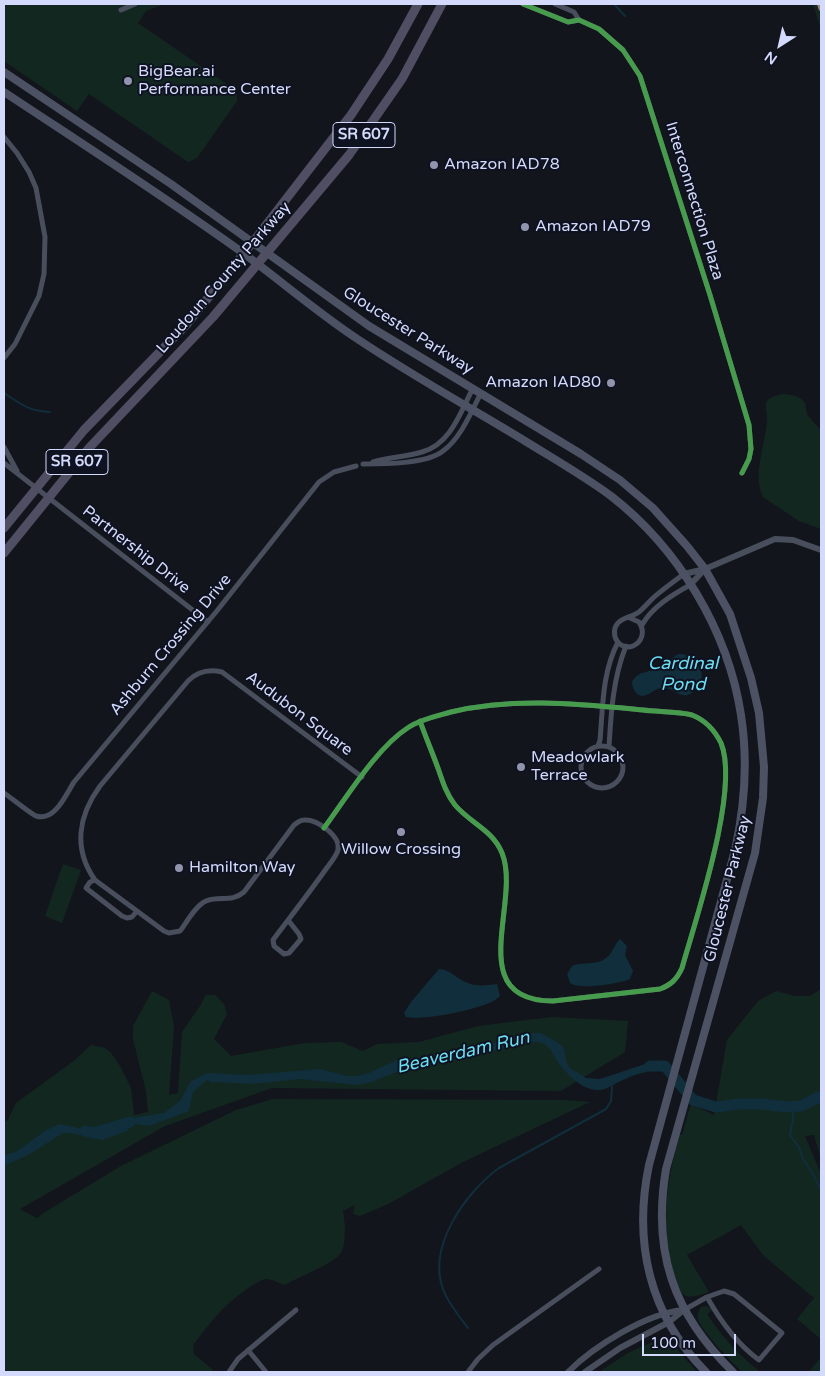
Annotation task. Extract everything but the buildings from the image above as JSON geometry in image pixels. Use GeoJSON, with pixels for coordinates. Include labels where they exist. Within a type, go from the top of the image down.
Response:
{"type":"FeatureCollection","features":[{"type":"Feature","properties":{"kind":"main road","name":"Loudoun County Parkway"},"geometry":{"type":"LineString","coordinates":[[4,528],[100,412],[187,324],[244,254],[351,115],[388,59],[418,4]]}},
{"type":"Feature","properties":{"kind":"main road","name":"Loudoun County Parkway"},"geometry":{"type":"LineString","coordinates":[[4,553],[96,441],[199,333],[331,177],[365,134],[402,79],[442,4]]}},
{"type":"Feature","properties":{"kind":"main road","name":"Gloucester Parkway"},"geometry":{"type":"LineString","coordinates":[[4,72],[171,184],[369,326],[581,454],[636,492],[668,524],[705,569],[730,614],[751,678],[759,713],[764,766],[762,808],[755,853],[676,1130],[665,1177],[661,1221],[665,1257],[684,1310],[704,1341],[733,1372]]}},
{"type":"Feature","properties":{"kind":"main road","name":"Gloucester Parkway"},"geometry":{"type":"LineString","coordinates":[[4,92],[152,189],[244,254],[349,334],[558,461],[610,495],[652,534],[684,574],[706,610],[735,687],[741,714],[745,778],[743,804],[735,850],[660,1123],[643,1198],[642,1231],[648,1266],[664,1313],[692,1356],[706,1372]]}},
{"type":"Feature","properties":{"kind":"street"},"geometry":{"type":"LineString","coordinates":[[121,10],[135,4]]}},
{"type":"Feature","properties":{"kind":"street","name":"Interconnection Plaza"},"geometry":{"type":"LineString","coordinates":[[523,4],[568,22],[579,20]]}},
{"type":"Feature","properties":{"kind":"street","name":"Interconnection Plaza"},"geometry":{"type":"LineString","coordinates":[[555,4],[574,12],[579,20],[599,29],[624,50],[640,76],[749,425],[751,449],[749,459],[742,473]]}},
{"type":"Feature","properties":{"kind":"street"},"geometry":{"type":"LineString","coordinates":[[4,137],[17,153],[33,180],[45,237],[44,274],[40,296],[15,344],[4,358]]}},
{"type":"Feature","properties":{"kind":"street"},"geometry":{"type":"LineString","coordinates":[[473,388],[446,438],[435,447],[421,453],[363,464],[395,464],[440,454],[453,442],[481,393]]}},
{"type":"Feature","properties":{"kind":"street"},"geometry":{"type":"LineString","coordinates":[[4,447],[18,474]]}},
{"type":"Feature","properties":{"kind":"street","name":"Partnership Drive"},"geometry":{"type":"LineString","coordinates":[[4,464],[208,622]]}},
{"type":"Feature","properties":{"kind":"street","name":"Ashburn Crossing Drive"},"geometry":{"type":"LineString","coordinates":[[4,793],[36,816],[48,816],[57,808],[74,782],[208,622],[319,482],[334,472],[356,466]]}},
{"type":"Feature","properties":{"kind":"street"},"geometry":{"type":"LineString","coordinates":[[705,569],[690,584],[647,616],[642,625],[643,635],[640,641],[633,646],[626,646],[618,642],[614,633],[620,621],[630,618],[684,574],[705,569],[775,539],[794,540],[821,550]]}},
{"type":"Feature","properties":{"kind":"street"},"geometry":{"type":"LineString","coordinates":[[630,618],[637,620],[642,625]]}},
{"type":"Feature","properties":{"kind":"street"},"geometry":{"type":"LineString","coordinates":[[598,746],[604,684],[608,665],[618,642]]}},
{"type":"Feature","properties":{"kind":"street"},"geometry":{"type":"LineString","coordinates":[[609,747],[616,674],[626,646]]}},
{"type":"Feature","properties":{"kind":"street","name":"Audubon Square"},"geometry":{"type":"LineString","coordinates":[[95,880],[85,862],[80,840],[82,824],[96,790],[193,676],[215,670],[222,672],[362,777]]}},
{"type":"Feature","properties":{"kind":"street"},"geometry":{"type":"LineString","coordinates":[[324,828],[386,745],[420,721],[464,709],[524,702],[612,706],[691,715],[710,727],[717,735],[724,752],[725,779],[721,815],[714,850],[682,968],[673,982],[660,989],[553,1001],[539,1001],[519,993],[505,977],[501,967],[500,956],[506,868],[503,855],[491,835],[463,813],[448,796],[420,721]]}},
{"type":"Feature","properties":{"kind":"street"},"geometry":{"type":"LineString","coordinates":[[598,746],[609,747],[615,750],[622,761],[622,774],[615,784],[602,788],[590,785],[585,781],[580,769],[583,756],[598,746]]}},
{"type":"Feature","properties":{"kind":"street"},"geometry":{"type":"LineString","coordinates":[[137,911],[132,917],[122,916],[86,888],[90,882],[95,880],[137,911],[164,931],[170,933],[180,931],[200,905],[206,901],[237,898],[244,892],[294,825],[301,820],[311,820],[324,828],[338,843],[336,856],[288,920],[273,940],[274,946],[284,954],[289,953],[301,939],[288,920]]}},
{"type":"Feature","properties":{"kind":"street"},"geometry":{"type":"LineString","coordinates":[[468,1372],[493,1345],[599,1269]]}},
{"type":"Feature","properties":{"kind":"street"},"geometry":{"type":"LineString","coordinates":[[585,1372],[620,1348],[669,1322],[684,1310],[707,1298],[724,1291],[734,1294],[782,1333],[759,1360],[734,1338],[707,1298]]}},
{"type":"Feature","properties":{"kind":"street"},"geometry":{"type":"LineString","coordinates":[[229,1372],[238,1359],[296,1310]]}},
{"type":"Feature","properties":{"kind":"street"},"geometry":{"type":"LineString","coordinates":[[568,1372],[600,1346],[664,1313],[684,1310]]}},
{"type":"Feature","properties":{"kind":"street"},"geometry":{"type":"LineString","coordinates":[[248,1350],[266,1372]]}},
{"type":"Feature","properties":{"kind":"green space","name":"BigBear.ai Performance Center"},"geometry":{"type":"Polygon","coordinates":[[[4,4],[165,4],[146,11],[138,23],[237,91],[237,101],[197,158],[188,162],[89,94],[77,111],[4,61],[4,4]]]}},
{"type":"Feature","properties":{"kind":"green space"},"geometry":{"type":"Polygon","coordinates":[[[813,4],[821,4],[821,30],[813,4]]]}},
{"type":"Feature","properties":{"kind":"green space"},"geometry":{"type":"Polygon","coordinates":[[[781,394],[793,395],[802,400],[807,414],[821,430],[821,529],[799,521],[763,497],[760,488],[759,469],[766,429],[766,403],[781,394]]]}},
{"type":"Feature","properties":{"kind":"green space"},"geometry":{"type":"Polygon","coordinates":[[[63,864],[81,870],[62,923],[45,916],[63,864]]]}},
{"type":"Feature","properties":{"kind":"green space"},"geometry":{"type":"Polygon","coordinates":[[[821,989],[821,1159],[814,1135],[805,1136],[821,1174],[821,1339],[797,1319],[814,1298],[763,1255],[741,1225],[687,1255],[709,1292],[698,1296],[684,1295],[680,1291],[670,1259],[667,1241],[666,1206],[675,1152],[691,1104],[714,1115],[727,1040],[758,1001],[776,991],[795,996],[810,996],[821,989]]]}},
{"type":"Feature","properties":{"kind":"green space"},"geometry":{"type":"Polygon","coordinates":[[[152,991],[169,1000],[174,1027],[169,1095],[178,1093],[182,1032],[206,995],[215,995],[224,1004],[227,1014],[214,1039],[231,1056],[305,1043],[341,1042],[363,1051],[377,1044],[419,1042],[478,1026],[552,1017],[628,1021],[625,1052],[561,1091],[272,1088],[165,1126],[20,1209],[37,1218],[121,1166],[236,1110],[273,1099],[565,1100],[590,1102],[463,1162],[388,1204],[360,1216],[353,1214],[355,1205],[343,1211],[345,1239],[342,1250],[336,1258],[285,1285],[273,1280],[261,1280],[242,1292],[210,1323],[193,1345],[194,1354],[213,1370],[212,1372],[4,1372],[4,1122],[8,1120],[16,1103],[75,1060],[91,1045],[105,1048],[120,1066],[131,1088],[134,1115],[148,1112],[146,1091],[133,1039],[133,1026],[152,991]]]}},
{"type":"Feature","properties":{"kind":"green space"},"geometry":{"type":"Polygon","coordinates":[[[706,1306],[711,1309],[707,1314],[725,1338],[760,1372],[742,1372],[711,1339],[698,1319],[701,1307],[706,1306]]]}},
{"type":"Feature","properties":{"kind":"green space"},"geometry":{"type":"Polygon","coordinates":[[[661,1338],[670,1341],[697,1372],[599,1372],[628,1353],[661,1338]]]}},
{"type":"Feature","properties":{"kind":"green space"},"geometry":{"type":"Polygon","coordinates":[[[821,1357],[821,1372],[809,1372],[821,1357]]]}},
{"type":"Feature","properties":{"kind":"water","name":"Cardinal Pond"},"geometry":{"type":"Polygon","coordinates":[[[679,654],[687,655],[693,659],[701,670],[702,677],[696,689],[687,695],[664,688],[659,688],[643,696],[636,693],[632,682],[637,675],[659,668],[679,654]]]}},
{"type":"Feature","properties":{"kind":"water"},"geometry":{"type":"Polygon","coordinates":[[[620,939],[627,946],[625,955],[633,971],[630,979],[590,986],[570,983],[567,974],[572,966],[602,960],[608,956],[620,939]]]}},
{"type":"Feature","properties":{"kind":"water"},"geometry":{"type":"Polygon","coordinates":[[[439,969],[447,971],[464,982],[482,985],[497,984],[500,996],[483,1005],[455,1013],[440,1016],[406,1017],[404,1013],[411,1002],[439,969]]]}},
{"type":"Feature","properties":{"kind":"water"},"geometry":{"type":"Polygon","coordinates":[[[533,1033],[541,1033],[557,1042],[564,1048],[566,1061],[570,1068],[586,1078],[600,1079],[645,1064],[664,1062],[665,1066],[661,1070],[637,1074],[608,1088],[596,1090],[581,1085],[572,1078],[545,1045],[532,1042],[402,1070],[358,1085],[300,1079],[252,1084],[213,1083],[207,1080],[193,1092],[189,1111],[149,1126],[135,1124],[129,1127],[127,1131],[102,1140],[63,1133],[30,1154],[4,1166],[4,1155],[16,1152],[46,1130],[60,1124],[92,1131],[102,1131],[132,1118],[164,1113],[180,1101],[191,1081],[208,1073],[248,1075],[320,1069],[347,1076],[357,1076],[369,1073],[397,1060],[423,1057],[494,1043],[533,1033]]]}},
{"type":"Feature","properties":{"kind":"waterway"},"geometry":{"type":"LineString","coordinates":[[614,4],[625,16]]}},
{"type":"Feature","properties":{"kind":"waterway"},"geometry":{"type":"LineString","coordinates":[[4,393],[20,404],[50,412]]}},
{"type":"Feature","properties":{"kind":"waterway","name":"Beaverdam Run"},"geometry":{"type":"LineString","coordinates":[[650,1066],[665,1066],[693,1100],[716,1107],[739,1104],[801,1106],[821,1096]]}},
{"type":"Feature","properties":{"kind":"waterway"},"geometry":{"type":"LineString","coordinates":[[468,1328],[448,1299],[443,1289],[439,1272],[440,1255],[453,1221],[474,1191],[499,1168],[606,1109],[611,1101],[612,1087]]}},
{"type":"Feature","properties":{"kind":"waterway"},"geometry":{"type":"LineString","coordinates":[[793,1106],[790,1135],[799,1147],[803,1159],[821,1190]]}},
{"type":"Feature","properties":{"kind":"waterway","name":"Beaverdam Run"},"geometry":{"type":"LineString","coordinates":[[85,1131],[94,1133],[130,1122]]}},
{"type":"Feature","properties":{"kind":"marked path"},"geometry":{"type":"LineString","coordinates":[[819,4],[821,10]]}},
{"type":"Feature","properties":{"kind":"cycle path"},"geometry":{"type":"LineString","coordinates":[[523,4],[568,22],[579,20],[599,29],[623,50],[640,76],[710,295],[749,425],[751,449],[749,459],[742,473]]}},
{"type":"Feature","properties":{"kind":"cycle path"},"geometry":{"type":"LineString","coordinates":[[324,828],[363,773],[385,747],[409,727],[419,722],[424,720],[429,718],[475,707],[523,703],[595,706],[692,715],[709,726],[721,743],[725,764],[725,791],[721,821],[706,887],[682,968],[676,978],[660,989],[553,1001],[526,997],[509,985],[502,967],[501,945],[506,896],[506,873],[502,853],[493,838],[461,811],[450,797],[444,784],[422,727],[420,721]]}},
{"type":"Feature","properties":{"kind":"place","name":"BigBear.ai Performance Center"},"geometry":{"type":"Point","coordinates":[128,81]}},
{"type":"Feature","properties":{"kind":"place","name":"Amazon IAD78"},"geometry":{"type":"Point","coordinates":[434,165]}},
{"type":"Feature","properties":{"kind":"place","name":"Amazon IAD79"},"geometry":{"type":"Point","coordinates":[525,227]}},
{"type":"Feature","properties":{"kind":"place","name":"Amazon IAD80"},"geometry":{"type":"Point","coordinates":[611,383]}},
{"type":"Feature","properties":{"kind":"place","name":"Meadowlark Terrace"},"geometry":{"type":"Point","coordinates":[521,767]}},
{"type":"Feature","properties":{"kind":"place","name":"Willow Crossing"},"geometry":{"type":"Point","coordinates":[401,832]}},
{"type":"Feature","properties":{"kind":"place","name":"Hamilton Way"},"geometry":{"type":"Point","coordinates":[179,868]}}]}
